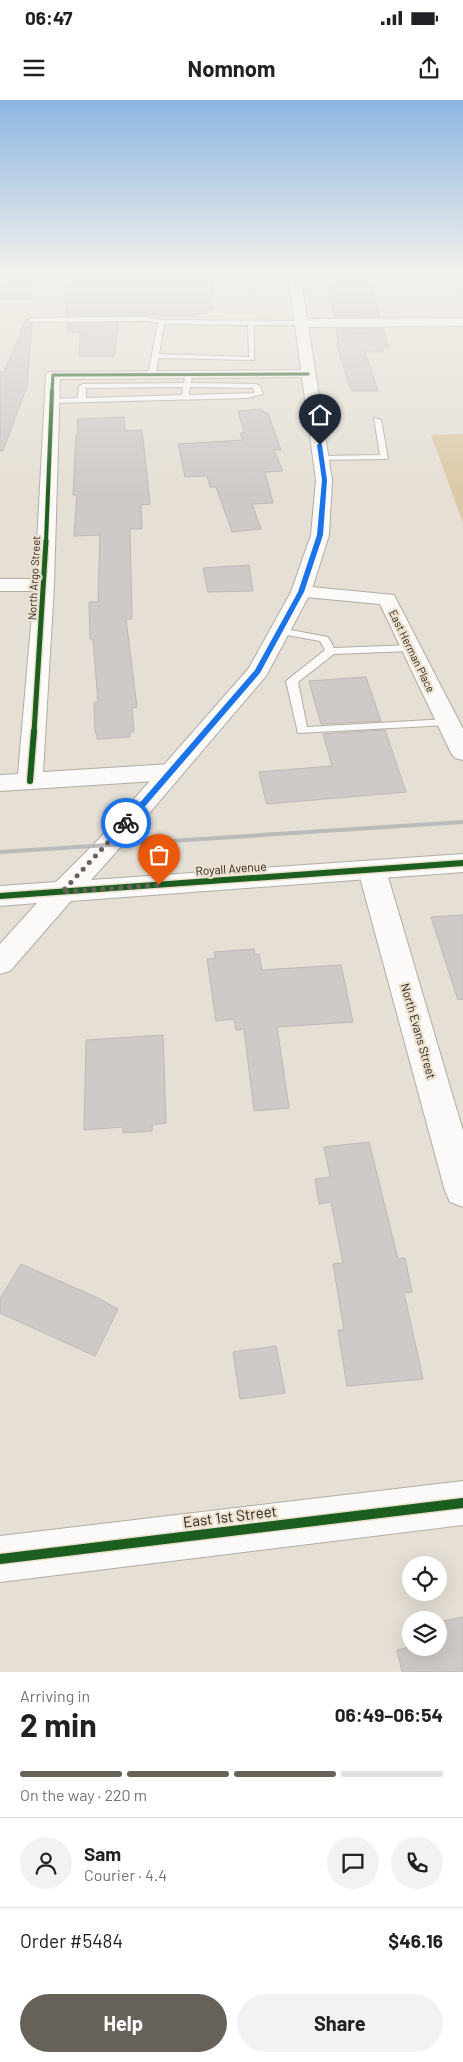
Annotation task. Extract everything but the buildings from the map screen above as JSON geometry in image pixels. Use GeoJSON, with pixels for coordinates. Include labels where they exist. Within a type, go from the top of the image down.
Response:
{"type":"FeatureCollection","features":[{"type":"Feature","properties":{"kind":"street"},"geometry":{"type":"LineString","coordinates":[[0,963],[62,892],[108,845],[258,671],[301,592],[320,535],[324,480],[315,406],[304,347]]}},
{"type":"Feature","properties":{"kind":"street"},"geometry":{"type":"LineString","coordinates":[[152,375],[188,380],[308,374]]}},
{"type":"Feature","properties":{"kind":"street","name":"North Argo Street"},"geometry":{"type":"LineString","coordinates":[[30,780],[44,585],[53,375],[152,375]]}},
{"type":"Feature","properties":{"kind":"street"},"geometry":{"type":"LineString","coordinates":[[0,585],[44,585]]}},
{"type":"Feature","properties":{"kind":"street","name":"East Herman Place"},"geometry":{"type":"LineString","coordinates":[[301,592],[387,599],[463,753]]}},
{"type":"Feature","properties":{"kind":"street"},"geometry":{"type":"LineString","coordinates":[[0,783],[171,772]]}},
{"type":"Feature","properties":{"kind":"street","name":"Royall Avenue"},"geometry":{"type":"LineString","coordinates":[[0,896],[463,863]]}},
{"type":"Feature","properties":{"kind":"street","name":"North Evans Street"},"geometry":{"type":"LineString","coordinates":[[372,870],[463,1191]]}},
{"type":"Feature","properties":{"kind":"street","name":"East 1st Street"},"geometry":{"type":"LineString","coordinates":[[0,1558],[463,1502]]}},
{"type":"Feature","properties":{"kind":"lane"},"geometry":{"type":"LineString","coordinates":[[152,375],[156,347]]}},
{"type":"Feature","properties":{"kind":"lane"},"geometry":{"type":"LineString","coordinates":[[154,356],[252,359],[252,347]]}},
{"type":"Feature","properties":{"kind":"lane"},"geometry":{"type":"LineString","coordinates":[[185,398],[188,380]]}},
{"type":"Feature","properties":{"kind":"lane"},"geometry":{"type":"LineString","coordinates":[[51,401],[247,396],[259,394],[256,386],[188,380],[83,386],[82,400]]}},
{"type":"Feature","properties":{"kind":"lane"},"geometry":{"type":"LineString","coordinates":[[321,458],[385,457],[377,420]]}},
{"type":"Feature","properties":{"kind":"lane"},"geometry":{"type":"LineString","coordinates":[[280,631],[324,639],[331,652]]}},
{"type":"Feature","properties":{"kind":"lane"},"geometry":{"type":"LineString","coordinates":[[411,648],[331,652],[292,681],[302,731],[448,722]]}},
{"type":"Feature","properties":{"kind":"shaded area"},"geometry":{"type":"Polygon","coordinates":[[[463,434],[463,523],[431,435],[463,434]]]}},
{"type":"Feature","properties":{"kind":"railway"},"geometry":{"type":"LineString","coordinates":[[0,852],[463,822]]}},
{"type":"Feature","properties":{"kind":"cycle path"},"geometry":{"type":"LineString","coordinates":[[30,781],[44,585],[53,375],[308,374]]}},
{"type":"Feature","properties":{"kind":"cycle path"},"geometry":{"type":"LineString","coordinates":[[0,896],[463,863]]}},
{"type":"Feature","properties":{"kind":"cycle path"},"geometry":{"type":"LineString","coordinates":[[0,1559],[463,1503]]}},
{"type":"Feature","properties":{"kind":"way so far"},"geometry":{"type":"LineString","coordinates":[[126,823],[108,845],[62,892],[159,885]]}},
{"type":"Feature","properties":{"kind":"route"},"geometry":{"type":"LineString","coordinates":[[126,823],[258,671],[301,592],[320,535],[324,480],[320,445]]}}]}
